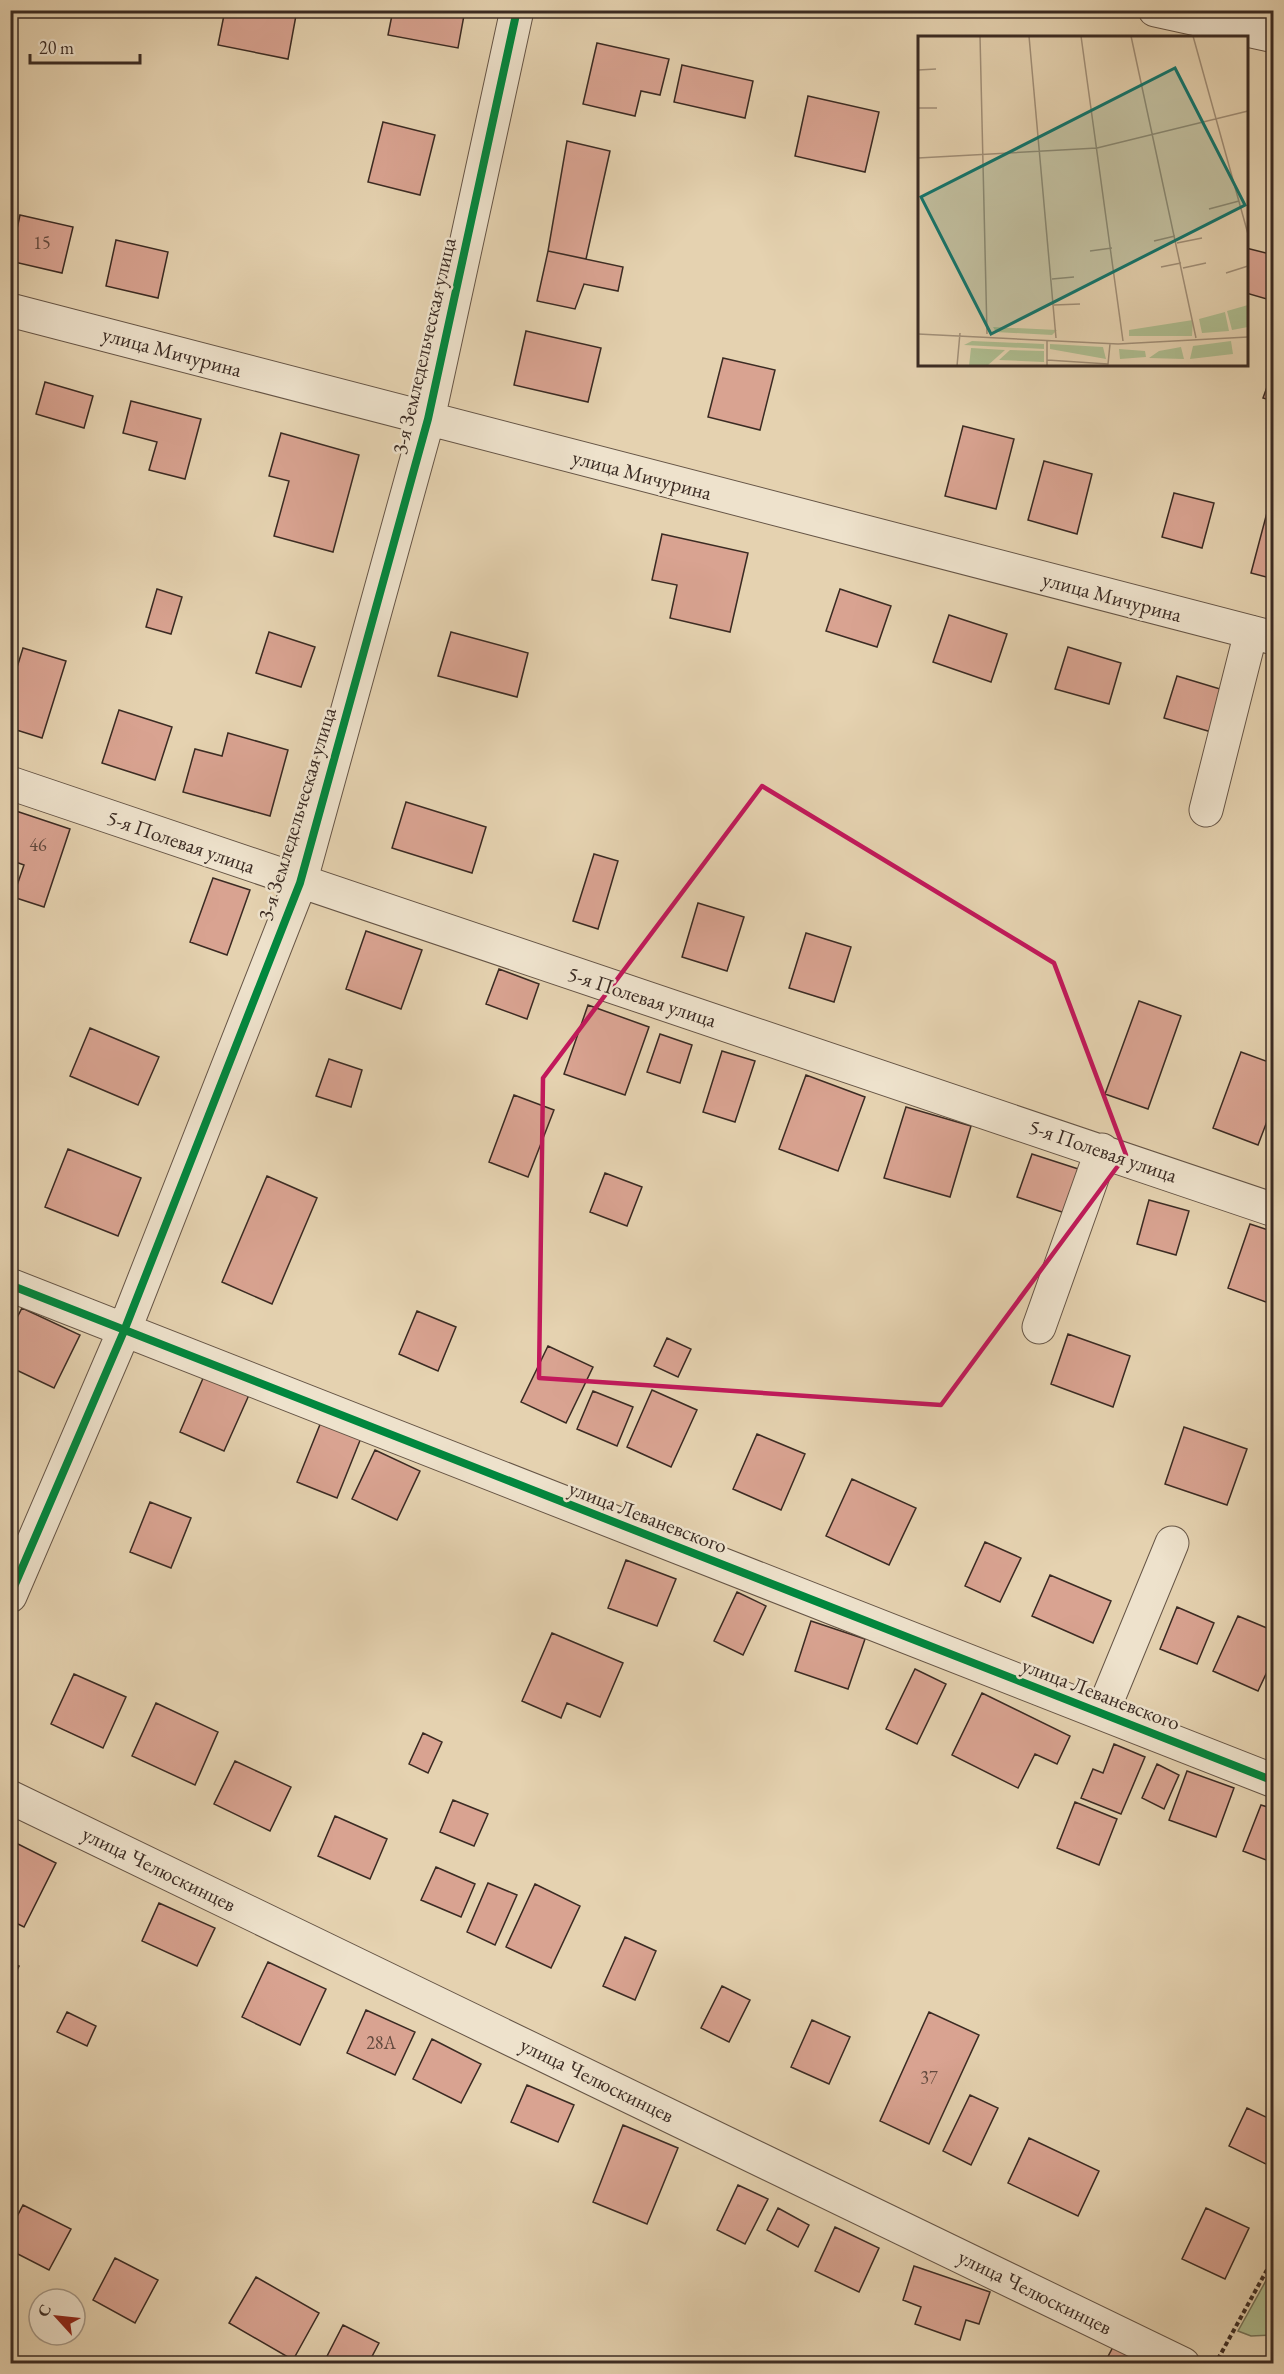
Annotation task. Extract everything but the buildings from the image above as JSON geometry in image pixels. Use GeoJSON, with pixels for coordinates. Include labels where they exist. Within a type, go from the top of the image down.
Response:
{"type":"FeatureCollection","features":[{"type":"Feature","properties":{"kind":"street","name":"3-я Земледельческая улица"},"geometry":{"type":"LineString","coordinates":[[10,1596],[124,1331],[300,882],[428,419],[517,10]]}},
{"type":"Feature","properties":{"kind":"street"},"geometry":{"type":"LineString","coordinates":[[1155,10],[1235,33],[1274,36]]}},
{"type":"Feature","properties":{"kind":"street","name":"улица Мичурина"},"geometry":{"type":"LineString","coordinates":[[10,310],[1262,635]]}},
{"type":"Feature","properties":{"kind":"street"},"geometry":{"type":"LineString","coordinates":[[1206,810],[1262,635]]}},
{"type":"Feature","properties":{"kind":"street","name":"5-я Полевая улица"},"geometry":{"type":"LineString","coordinates":[[10,783],[1274,1210]]}},
{"type":"Feature","properties":{"kind":"street"},"geometry":{"type":"LineString","coordinates":[[1039,1327],[1102,1150]]}},
{"type":"Feature","properties":{"kind":"street","name":"улица Леваневского"},"geometry":{"type":"LineString","coordinates":[[10,1285],[1274,1781]]}},
{"type":"Feature","properties":{"kind":"street"},"geometry":{"type":"LineString","coordinates":[[1102,1713],[1172,1544]]}},
{"type":"Feature","properties":{"kind":"street","name":"улица Челюскинцев"},"geometry":{"type":"LineString","coordinates":[[10,1797],[1183,2364]]}},
{"type":"Feature","properties":{"kind":"path"},"geometry":{"type":"LineString","coordinates":[[1215,2364],[1274,2257]]}},
{"type":"Feature","properties":{"kind":"highlighted area"},"geometry":{"type":"Polygon","coordinates":[[[762,786],[1054,963],[1126,1155],[941,1405],[539,1378],[543,1078],[762,786]]]}},
{"type":"Feature","properties":{"kind":"green space"},"geometry":{"type":"Polygon","coordinates":[[[1273,2268],[1273,2335],[1251,2336],[1238,2331],[1273,2268]]]}},
{"type":"Feature","properties":{"kind":"cycle path"},"geometry":{"type":"LineString","coordinates":[[10,1596],[124,1331],[300,883],[428,419],[517,10]]}},
{"type":"Feature","properties":{"kind":"cycle path"},"geometry":{"type":"LineString","coordinates":[[10,1285],[1274,1781]]}}]}
